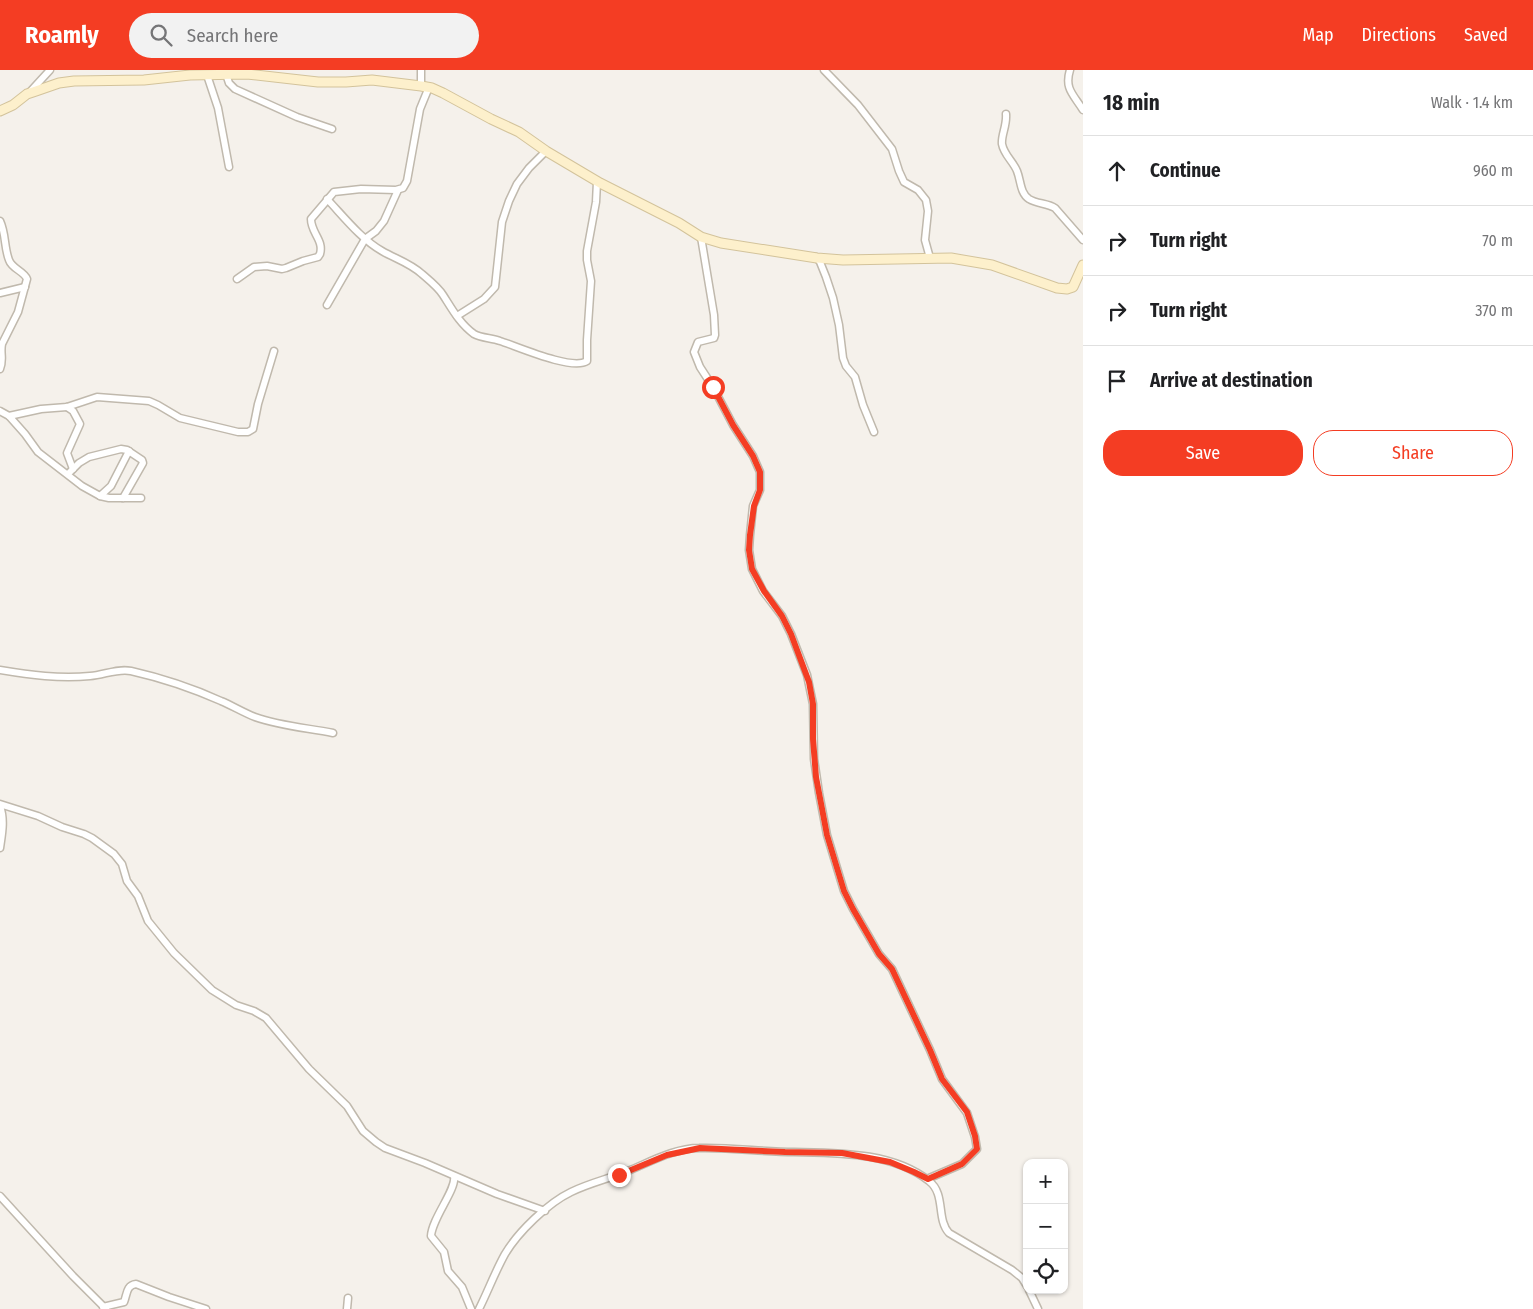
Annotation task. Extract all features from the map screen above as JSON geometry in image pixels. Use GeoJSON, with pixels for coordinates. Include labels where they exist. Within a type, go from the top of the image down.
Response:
{"type":"FeatureCollection","features":[{"type":"Feature","properties":{"kind":"street"},"geometry":{"type":"LineString","coordinates":[[0,111],[13,105],[27,94],[50,70]]}},
{"type":"Feature","properties":{"kind":"street"},"geometry":{"type":"LineString","coordinates":[[237,278],[254,267],[267,266],[282,269],[318,257],[321,245],[312,226],[311,219],[334,192],[361,189],[398,190],[403,188],[407,181],[425,87],[421,70]]}},
{"type":"Feature","properties":{"kind":"street"},"geometry":{"type":"LineString","coordinates":[[824,70],[858,105],[892,150],[904,182],[918,190],[926,200],[928,211],[925,240],[930,258]]}},
{"type":"Feature","properties":{"kind":"street"},"geometry":{"type":"LineString","coordinates":[[1070,70],[1068,85],[1070,92],[1083,110]]}},
{"type":"Feature","properties":{"kind":"street"},"geometry":{"type":"LineString","coordinates":[[27,94],[46,87],[74,81],[144,80],[226,74],[256,74],[324,82],[384,81],[425,87],[520,132],[546,151],[597,182],[679,223],[701,237],[738,247],[843,260],[930,258],[971,260],[1003,268],[1057,288],[1067,289],[1078,286],[1076,283],[1083,265]]}},
{"type":"Feature","properties":{"kind":"street"},"geometry":{"type":"LineString","coordinates":[[226,74],[229,83],[235,89],[297,117],[332,129]]}},
{"type":"Feature","properties":{"kind":"street"},"geometry":{"type":"LineString","coordinates":[[207,75],[218,108],[229,167]]}},
{"type":"Feature","properties":{"kind":"street"},"geometry":{"type":"LineString","coordinates":[[1006,114],[1007,122],[1002,147],[1017,172],[1024,192],[1030,199],[1055,208],[1083,240]]}},
{"type":"Feature","properties":{"kind":"street"},"geometry":{"type":"LineString","coordinates":[[457,316],[484,299],[495,287],[502,222],[509,201],[517,184],[529,168],[546,151]]}},
{"type":"Feature","properties":{"kind":"street"},"geometry":{"type":"LineString","coordinates":[[327,199],[365,239],[383,251],[406,261],[420,272],[442,293],[457,316],[475,335],[569,363],[582,364],[587,361],[592,281],[587,250],[596,202],[597,182]]}},
{"type":"Feature","properties":{"kind":"street"},"geometry":{"type":"LineString","coordinates":[[328,305],[365,239],[376,231],[384,221],[398,190]]}},
{"type":"Feature","properties":{"kind":"street"},"geometry":{"type":"LineString","coordinates":[[0,221],[5,234],[8,258],[11,264],[28,279],[18,312],[2,344],[3,358],[0,369]]}},
{"type":"Feature","properties":{"kind":"street"},"geometry":{"type":"LineString","coordinates":[[701,237],[714,315],[715,335],[714,338],[698,342],[694,352],[700,367],[753,456],[760,472],[760,490],[754,506],[750,535],[749,550],[752,569],[764,591],[782,616],[791,634],[809,682],[813,704],[814,759],[817,785],[827,835],[842,886],[879,954],[892,969],[942,1079],[967,1112],[975,1136],[977,1149],[962,1164],[928,1179]]}},
{"type":"Feature","properties":{"kind":"street"},"geometry":{"type":"LineString","coordinates":[[816,257],[820,262],[832,298],[839,325],[843,358],[846,366],[855,377],[863,406],[874,432]]}},
{"type":"Feature","properties":{"kind":"street"},"geometry":{"type":"LineString","coordinates":[[0,293],[25,287]]}},
{"type":"Feature","properties":{"kind":"street"},"geometry":{"type":"LineString","coordinates":[[9,416],[67,406],[97,396],[150,402],[180,418],[238,432],[248,432],[253,429],[258,404],[274,351]]}},
{"type":"Feature","properties":{"kind":"street"},"geometry":{"type":"LineString","coordinates":[[67,406],[73,411],[80,424],[67,453],[70,472]]}},
{"type":"Feature","properties":{"kind":"street"},"geometry":{"type":"LineString","coordinates":[[0,411],[9,416],[38,452],[70,472],[82,486],[100,496],[109,498],[141,498]]}},
{"type":"Feature","properties":{"kind":"street"},"geometry":{"type":"LineString","coordinates":[[70,472],[84,460],[95,455],[121,449],[129,451],[142,460],[143,463],[123,498]]}},
{"type":"Feature","properties":{"kind":"street"},"geometry":{"type":"LineString","coordinates":[[100,496],[111,486],[129,451]]}},
{"type":"Feature","properties":{"kind":"street"},"geometry":{"type":"LineString","coordinates":[[0,670],[37,676],[66,677],[91,676],[123,670],[131,671],[179,684],[257,718],[333,733]]}},
{"type":"Feature","properties":{"kind":"street"},"geometry":{"type":"LineString","coordinates":[[0,805],[38,816],[84,834],[114,854],[122,864],[126,878],[139,898],[148,921],[174,953],[202,982],[225,999],[259,1013],[266,1018],[309,1069],[347,1106],[358,1126],[370,1138],[386,1148],[497,1194],[544,1211]]}},
{"type":"Feature","properties":{"kind":"street"},"geometry":{"type":"LineString","coordinates":[[0,805],[3,815],[0,848]]}},
{"type":"Feature","properties":{"kind":"street"},"geometry":{"type":"LineString","coordinates":[[479,1309],[506,1254],[526,1228],[563,1196],[589,1184],[619,1175],[667,1155],[700,1148],[842,1153],[890,1162],[928,1179],[935,1187],[946,1229],[949,1232],[1012,1270],[1023,1280]]}},
{"type":"Feature","properties":{"kind":"street"},"geometry":{"type":"LineString","coordinates":[[454,1176],[454,1184],[433,1227],[431,1236],[444,1252],[448,1271],[462,1287],[471,1309]]}},
{"type":"Feature","properties":{"kind":"street"},"geometry":{"type":"LineString","coordinates":[[0,1196],[72,1276],[105,1308],[124,1302],[129,1287],[132,1284],[136,1284],[169,1298],[206,1309]]}},
{"type":"Feature","properties":{"kind":"street"},"geometry":{"type":"LineString","coordinates":[[1031,1294],[1038,1309]]}},
{"type":"Feature","properties":{"kind":"street"},"geometry":{"type":"LineString","coordinates":[[347,1309],[348,1298]]}},
{"type":"Feature","properties":{"kind":"route"},"geometry":{"type":"LineString","coordinates":[[619,1175],[667,1155],[700,1148],[842,1153],[890,1162],[928,1179],[962,1164],[977,1149],[967,1112],[942,1079],[892,969],[879,954],[844,891],[827,835],[816,777],[813,704],[809,682],[791,634],[772,600],[755,577],[750,560],[750,535],[754,506],[760,490],[761,476],[759,468],[713,387]]}}]}
